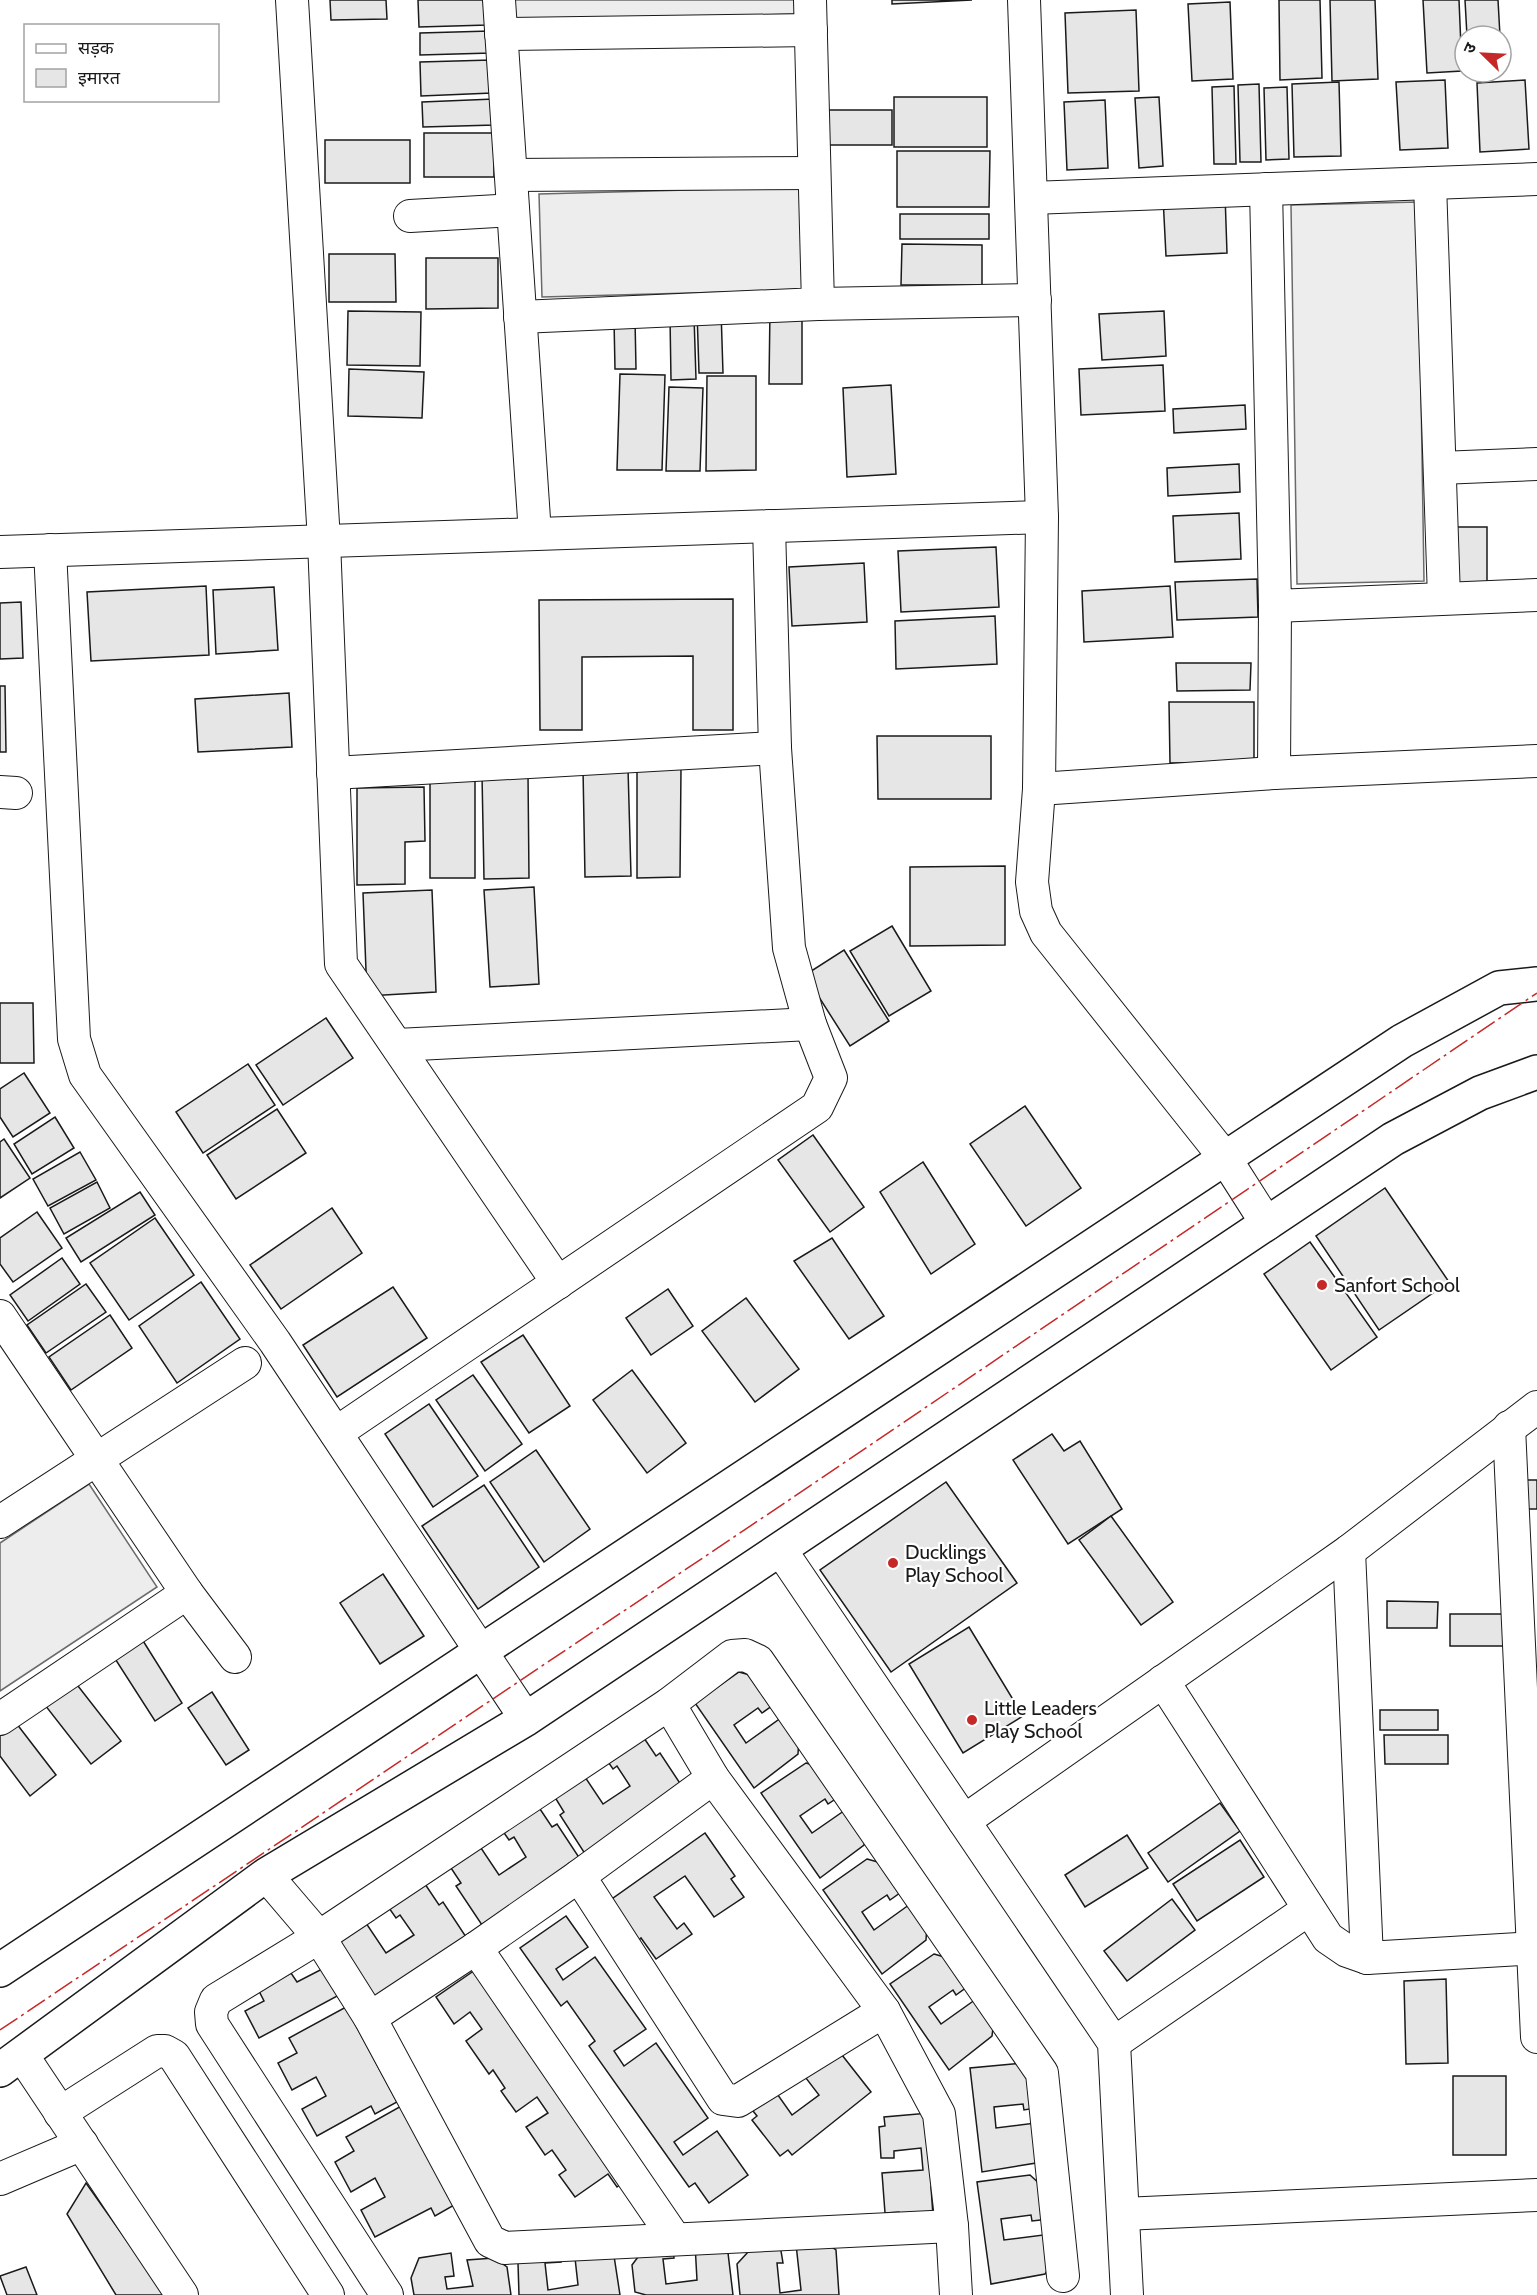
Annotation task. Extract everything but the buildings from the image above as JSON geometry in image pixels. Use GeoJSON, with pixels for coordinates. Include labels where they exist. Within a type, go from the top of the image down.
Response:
{"type":"FeatureCollection","features":[{"type":"Feature","properties":{"kind":"street"},"geometry":{"type":"LineString","coordinates":[[292,0],[324,541],[341,964],[558,1283]]}},
{"type":"Feature","properties":{"kind":"street"},"geometry":{"type":"LineString","coordinates":[[499,0],[535,534]]}},
{"type":"Feature","properties":{"kind":"street"},"geometry":{"type":"LineString","coordinates":[[1024,0],[1042,517],[1039,789],[1032,882],[1036,911],[1046,933],[1226,1158],[1267,1224]]}},
{"type":"Feature","properties":{"kind":"street"},"geometry":{"type":"LineString","coordinates":[[501,34],[811,15],[818,304]]}},
{"type":"Feature","properties":{"kind":"street"},"geometry":{"type":"LineString","coordinates":[[511,175],[814,173]]}},
{"type":"Feature","properties":{"kind":"street"},"geometry":{"type":"LineString","coordinates":[[1031,198],[1537,178]]}},
{"type":"Feature","properties":{"kind":"street"},"geometry":{"type":"LineString","coordinates":[[1430,183],[1444,598]]}},
{"type":"Feature","properties":{"kind":"street"},"geometry":{"type":"LineString","coordinates":[[1266,189],[1275,606],[1274,773]]}},
{"type":"Feature","properties":{"kind":"street"},"geometry":{"type":"LineString","coordinates":[[410,216],[513,210]]}},
{"type":"Feature","properties":{"kind":"street"},"geometry":{"type":"LineString","coordinates":[[520,317],[818,304],[1035,300]]}},
{"type":"Feature","properties":{"kind":"street"},"geometry":{"type":"LineString","coordinates":[[1440,468],[1537,464]]}},
{"type":"Feature","properties":{"kind":"street"},"geometry":{"type":"LineString","coordinates":[[0,552],[1042,517]]}},
{"type":"Feature","properties":{"kind":"street"},"geometry":{"type":"LineString","coordinates":[[336,1433],[818,1107],[831,1078],[810,1024],[789,948],[775,748],[769,526]]}},
{"type":"Feature","properties":{"kind":"street"},"geometry":{"type":"LineString","coordinates":[[50,550],[74,1039],[85,1075],[275,1342],[526,1719]]}},
{"type":"Feature","properties":{"kind":"street"},"geometry":{"type":"LineString","coordinates":[[1275,606],[1537,595]]}},
{"type":"Feature","properties":{"kind":"street"},"geometry":{"type":"LineString","coordinates":[[333,773],[775,748]]}},
{"type":"Feature","properties":{"kind":"street"},"geometry":{"type":"LineString","coordinates":[[1039,789],[1274,773],[1537,761]]}},
{"type":"Feature","properties":{"kind":"street"},"geometry":{"type":"LineString","coordinates":[[0,1970],[1402,1041],[1499,988],[1537,984]]}},
{"type":"Feature","properties":{"kind":"street"},"geometry":{"type":"LineString","coordinates":[[397,1045],[810,1024]]}},
{"type":"Feature","properties":{"kind":"street"},"geometry":{"type":"LineString","coordinates":[[182,2295],[60,2113],[11,2062],[266,1875],[526,1719],[1393,1139],[1480,1093],[1537,1072]]}},
{"type":"Feature","properties":{"kind":"street"},"geometry":{"type":"LineString","coordinates":[[0,1316],[187,1593],[235,1657]]}},
{"type":"Feature","properties":{"kind":"street"},"geometry":{"type":"LineString","coordinates":[[0,1522],[245,1363]]}},
{"type":"Feature","properties":{"kind":"street"},"geometry":{"type":"LineString","coordinates":[[964,1821],[1349,1551],[1537,1407]]}},
{"type":"Feature","properties":{"kind":"street"},"geometry":{"type":"LineString","coordinates":[[1509,1427],[1526,1577],[1537,2037]]}},
{"type":"Feature","properties":{"kind":"street"},"geometry":{"type":"LineString","coordinates":[[780,1549],[1114,2043],[1127,2295]]}},
{"type":"Feature","properties":{"kind":"street"},"geometry":{"type":"LineString","coordinates":[[1349,1551],[1367,1958]]}},
{"type":"Feature","properties":{"kind":"street"},"geometry":{"type":"LineString","coordinates":[[0,1719],[187,1593]]}},
{"type":"Feature","properties":{"kind":"street"},"geometry":{"type":"LineString","coordinates":[[387,2295],[212,2024],[211,2012],[216,2000],[319,1937],[669,1704],[732,1656],[745,1655],[758,1661],[1042,2073],[1063,2276]]}},
{"type":"Feature","properties":{"kind":"street"},"geometry":{"type":"LineString","coordinates":[[1163,1681],[1328,1938],[1347,1951],[1367,1958],[1535,1948]]}},
{"type":"Feature","properties":{"kind":"street"},"geometry":{"type":"LineString","coordinates":[[669,1704],[713,1779],[884,2011],[939,2114],[952,2226],[956,2295]]}},
{"type":"Feature","properties":{"kind":"street"},"geometry":{"type":"LineString","coordinates":[[370,2018],[476,1948],[713,1779]]}},
{"type":"Feature","properties":{"kind":"street"},"geometry":{"type":"LineString","coordinates":[[266,1875],[319,1937],[370,2018],[490,2241],[505,2248],[952,2226]]}},
{"type":"Feature","properties":{"kind":"street"},"geometry":{"type":"LineString","coordinates":[[579,1876],[723,2099],[738,2101],[884,2011]]}},
{"type":"Feature","properties":{"kind":"street"},"geometry":{"type":"LineString","coordinates":[[1114,2043],[1309,1909]]}},
{"type":"Feature","properties":{"kind":"street"},"geometry":{"type":"LineString","coordinates":[[476,1948],[675,2239]]}},
{"type":"Feature","properties":{"kind":"street"},"geometry":{"type":"LineString","coordinates":[[60,2113],[157,2051],[165,2051],[174,2056],[328,2295]]}},
{"type":"Feature","properties":{"kind":"street"},"geometry":{"type":"LineString","coordinates":[[0,2179],[81,2144]]}},
{"type":"Feature","properties":{"kind":"street"},"geometry":{"type":"LineString","coordinates":[[1123,2214],[1537,2194]]}},
{"type":"Feature","properties":{"kind":"shaded area"},"geometry":{"type":"Polygon","coordinates":[[[513,0],[797,0],[797,14],[514,22],[513,0]]]}},
{"type":"Feature","properties":{"kind":"shaded area"},"geometry":{"type":"Polygon","coordinates":[[[801,187],[804,290],[542,297],[539,194],[801,187]]]}},
{"type":"Feature","properties":{"kind":"shaded area"},"geometry":{"type":"Polygon","coordinates":[[[1418,202],[1424,581],[1297,584],[1291,205],[1418,202]]]}},
{"type":"Feature","properties":{"kind":"shaded area"},"geometry":{"type":"Polygon","coordinates":[[[89,1484],[157,1587],[0,1691],[0,1543],[89,1484]]]}},
{"type":"Feature","properties":{"kind":"power"},"geometry":{"type":"LineString","coordinates":[[0,2030],[792,1498],[1537,993]]}},
{"type":"Feature","properties":{"kind":"place","name":"Sanfort School"},"geometry":{"type":"Point","coordinates":[1322,1285]}},
{"type":"Feature","properties":{"kind":"place","name":"Ducklings Play School"},"geometry":{"type":"Point","coordinates":[893,1563]}},
{"type":"Feature","properties":{"kind":"place","name":"Little Leaders Play School"},"geometry":{"type":"Point","coordinates":[972,1720]}}]}
